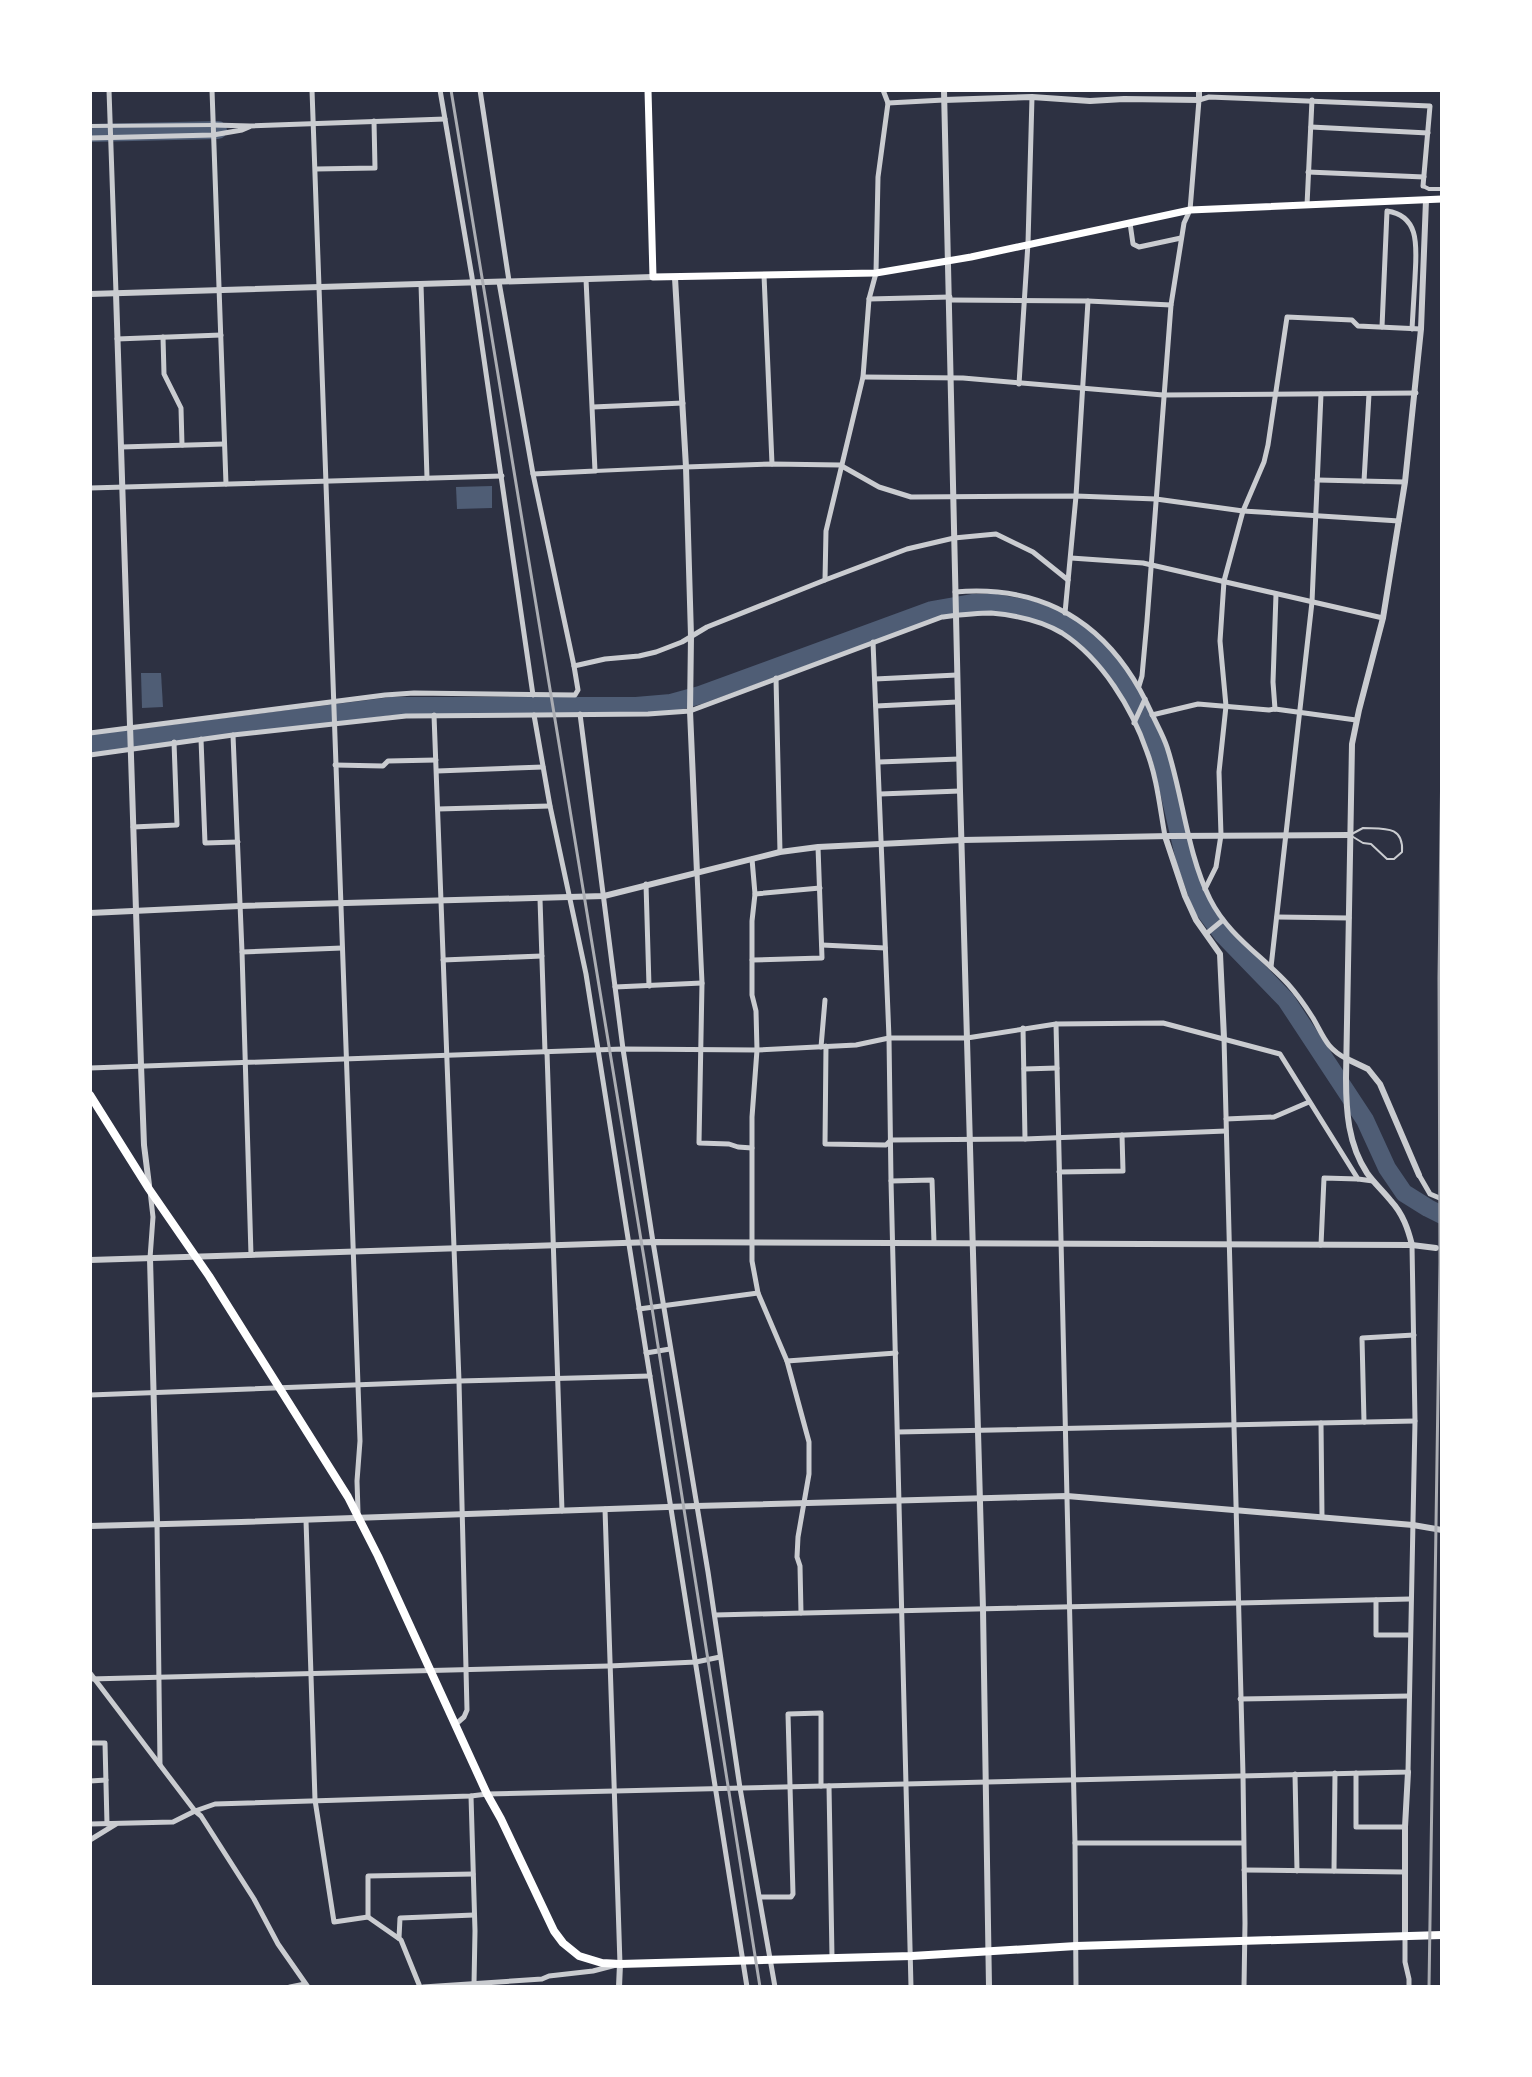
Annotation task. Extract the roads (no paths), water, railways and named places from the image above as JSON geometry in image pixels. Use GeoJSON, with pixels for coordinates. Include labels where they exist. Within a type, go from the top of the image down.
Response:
{"type":"FeatureCollection","features":[{"type":"Feature","properties":{"kind":"highway"},"geometry":{"type":"LineString","coordinates":[[90,1095],[348,1497],[547,1920],[563,1943],[579,1956],[602,1963],[620,1964],[1442,1935]]}},
{"type":"Feature","properties":{"kind":"main road"},"geometry":{"type":"LineString","coordinates":[[648,90],[653,277],[876,273],[1190,210],[1442,199]]}},
{"type":"Feature","properties":{"kind":"street"},"geometry":{"type":"LineString","coordinates":[[109,90],[144,1145],[153,1217],[150,1258],[160,1766]]}},
{"type":"Feature","properties":{"kind":"street"},"geometry":{"type":"LineString","coordinates":[[212,90],[226,484]]}},
{"type":"Feature","properties":{"kind":"street"},"geometry":{"type":"LineString","coordinates":[[312,90],[360,1441],[359,1518]]}},
{"type":"Feature","properties":{"kind":"street"},"geometry":{"type":"LineString","coordinates":[[440,90],[473,282],[533,695]]}},
{"type":"Feature","properties":{"kind":"street"},"geometry":{"type":"LineString","coordinates":[[480,90],[509,281]]}},
{"type":"Feature","properties":{"kind":"street"},"geometry":{"type":"LineString","coordinates":[[825,580],[826,531],[863,377],[869,299],[876,273],[878,177],[888,103],[883,90]]}},
{"type":"Feature","properties":{"kind":"street"},"geometry":{"type":"LineString","coordinates":[[944,90],[957,702],[983,1609],[989,1987]]}},
{"type":"Feature","properties":{"kind":"street"},"geometry":{"type":"LineString","coordinates":[[1139,686],[1171,305],[1184,223],[1190,210],[1199,90]]}},
{"type":"Feature","properties":{"kind":"street"},"geometry":{"type":"LineString","coordinates":[[888,103],[1032,97],[1090,101],[1199,100],[1209,97],[1430,106],[1423,186],[1442,189]]}},
{"type":"Feature","properties":{"kind":"street"},"geometry":{"type":"LineString","coordinates":[[1019,384],[1028,243],[1032,97]]}},
{"type":"Feature","properties":{"kind":"street"},"geometry":{"type":"LineString","coordinates":[[1307,205],[1312,100]]}},
{"type":"Feature","properties":{"kind":"street"},"geometry":{"type":"LineString","coordinates":[[90,138],[110,131],[213,130],[445,119]]}},
{"type":"Feature","properties":{"kind":"street"},"geometry":{"type":"LineString","coordinates":[[316,169],[375,168],[374,121]]}},
{"type":"Feature","properties":{"kind":"street"},"geometry":{"type":"LineString","coordinates":[[90,126],[110,131],[242,130],[250,126]]}},
{"type":"Feature","properties":{"kind":"street"},"geometry":{"type":"LineString","coordinates":[[1311,127],[1428,133]]}},
{"type":"Feature","properties":{"kind":"street"},"geometry":{"type":"LineString","coordinates":[[1308,172],[1424,177]]}},
{"type":"Feature","properties":{"kind":"street"},"geometry":{"type":"LineString","coordinates":[[1409,1987],[1405,1962],[1404,1872],[1415,1421],[1412,1245],[1399,1211],[1362,1165],[1346,1108],[1346,1078],[1351,760],[1356,720],[1383,618],[1405,482],[1421,329],[1426,200]]}},
{"type":"Feature","properties":{"kind":"street"},"geometry":{"type":"LineString","coordinates":[[1382,327],[1387,211],[1402,215],[1415,238],[1412,329]]}},
{"type":"Feature","properties":{"kind":"street"},"geometry":{"type":"LineString","coordinates":[[1130,222],[1133,244],[1139,247],[1181,238]]}},
{"type":"Feature","properties":{"kind":"street"},"geometry":{"type":"LineString","coordinates":[[764,275],[772,464]]}},
{"type":"Feature","properties":{"kind":"street"},"geometry":{"type":"LineString","coordinates":[[90,294],[653,277]]}},
{"type":"Feature","properties":{"kind":"street"},"geometry":{"type":"LineString","coordinates":[[586,278],[595,471]]}},
{"type":"Feature","properties":{"kind":"street"},"geometry":{"type":"LineString","coordinates":[[675,278],[686,467],[690,708],[702,983],[699,1143],[752,1148]]}},
{"type":"Feature","properties":{"kind":"street"},"geometry":{"type":"LineString","coordinates":[[90,733],[414,693],[575,695],[578,690],[574,666],[533,474],[499,282]]}},
{"type":"Feature","properties":{"kind":"street"},"geometry":{"type":"LineString","coordinates":[[421,284],[427,478]]}},
{"type":"Feature","properties":{"kind":"street"},"geometry":{"type":"LineString","coordinates":[[869,299],[950,298],[1171,305]]}},
{"type":"Feature","properties":{"kind":"street"},"geometry":{"type":"LineString","coordinates":[[1065,613],[1088,301]]}},
{"type":"Feature","properties":{"kind":"street"},"geometry":{"type":"LineString","coordinates":[[1205,889],[1216,867],[1221,835],[1219,772],[1226,706],[1220,641],[1224,581],[1243,511],[1264,462],[1287,317],[1352,320],[1358,326],[1421,329]]}},
{"type":"Feature","properties":{"kind":"street"},"geometry":{"type":"LineString","coordinates":[[117,339],[221,335]]}},
{"type":"Feature","properties":{"kind":"street"},"geometry":{"type":"LineString","coordinates":[[163,337],[164,374],[181,408],[182,445]]}},
{"type":"Feature","properties":{"kind":"street"},"geometry":{"type":"LineString","coordinates":[[863,377],[950,378],[1163,395],[1416,393]]}},
{"type":"Feature","properties":{"kind":"street"},"geometry":{"type":"LineString","coordinates":[[1270,968],[1312,602],[1321,394]]}},
{"type":"Feature","properties":{"kind":"street"},"geometry":{"type":"LineString","coordinates":[[1364,481],[1369,394]]}},
{"type":"Feature","properties":{"kind":"street"},"geometry":{"type":"LineString","coordinates":[[593,407],[683,403]]}},
{"type":"Feature","properties":{"kind":"street"},"geometry":{"type":"LineString","coordinates":[[121,447],[224,444]]}},
{"type":"Feature","properties":{"kind":"street"},"geometry":{"type":"LineString","coordinates":[[533,474],[772,464],[840,465],[879,487],[911,497],[1156,499],[1243,511],[1399,521]]}},
{"type":"Feature","properties":{"kind":"street"},"geometry":{"type":"LineString","coordinates":[[90,488],[502,476]]}},
{"type":"Feature","properties":{"kind":"street"},"geometry":{"type":"LineString","coordinates":[[1317,480],[1405,482]]}},
{"type":"Feature","properties":{"kind":"street"},"geometry":{"type":"LineString","coordinates":[[574,666],[656,652],[682,642],[707,627],[825,580],[907,549],[954,538],[996,534],[1033,552],[1068,580]]}},
{"type":"Feature","properties":{"kind":"street"},"geometry":{"type":"LineString","coordinates":[[1071,558],[1143,563],[1383,618]]}},
{"type":"Feature","properties":{"kind":"street"},"geometry":{"type":"LineString","coordinates":[[955,595],[970,591],[1029,598],[1065,613],[1097,633],[1119,657],[1139,686],[1166,743],[1187,836],[1205,889],[1222,921],[1287,984],[1312,1016],[1328,1047],[1368,1069],[1380,1084],[1419,1175],[1430,1194],[1442,1199]]}},
{"type":"Feature","properties":{"kind":"street"},"geometry":{"type":"LineString","coordinates":[[1275,709],[1276,594]]}},
{"type":"Feature","properties":{"kind":"street"},"geometry":{"type":"LineString","coordinates":[[90,755],[130,747],[334,721],[434,715],[648,714],[690,708],[956,614],[994,613],[1032,620],[1061,633],[1095,663],[1135,720],[1152,767],[1167,836],[1185,896],[1196,920],[1208,932],[1220,954],[1243,1775],[1244,1987]]}},
{"type":"Feature","properties":{"kind":"street"},"geometry":{"type":"LineString","coordinates":[[873,642],[889,1038],[911,1987]]}},
{"type":"Feature","properties":{"kind":"street"},"geometry":{"type":"LineString","coordinates":[[875,679],[957,675]]}},
{"type":"Feature","properties":{"kind":"street"},"geometry":{"type":"LineString","coordinates":[[776,678],[780,852]]}},
{"type":"Feature","properties":{"kind":"street"},"geometry":{"type":"LineString","coordinates":[[1135,720],[1144,700]]}},
{"type":"Feature","properties":{"kind":"street"},"geometry":{"type":"LineString","coordinates":[[876,706],[957,702]]}},
{"type":"Feature","properties":{"kind":"street"},"geometry":{"type":"LineString","coordinates":[[1152,715],[1198,704],[1275,709],[1356,720]]}},
{"type":"Feature","properties":{"kind":"street"},"geometry":{"type":"LineString","coordinates":[[580,714],[623,1049],[740,1788],[775,1987]]}},
{"type":"Feature","properties":{"kind":"street"},"geometry":{"type":"LineString","coordinates":[[434,715],[459,1381],[467,1710],[456,1724]]}},
{"type":"Feature","properties":{"kind":"street"},"geometry":{"type":"LineString","coordinates":[[534,715],[586,974],[747,1987]]}},
{"type":"Feature","properties":{"kind":"street"},"geometry":{"type":"LineString","coordinates":[[233,735],[251,1255]]}},
{"type":"Feature","properties":{"kind":"street"},"geometry":{"type":"LineString","coordinates":[[201,739],[205,843],[238,842]]}},
{"type":"Feature","properties":{"kind":"street"},"geometry":{"type":"LineString","coordinates":[[133,827],[177,825],[174,742]]}},
{"type":"Feature","properties":{"kind":"street"},"geometry":{"type":"LineString","coordinates":[[879,762],[959,759]]}},
{"type":"Feature","properties":{"kind":"street"},"geometry":{"type":"LineString","coordinates":[[335,765],[383,766],[388,761],[436,760]]}},
{"type":"Feature","properties":{"kind":"street"},"geometry":{"type":"LineString","coordinates":[[437,771],[543,767]]}},
{"type":"Feature","properties":{"kind":"street"},"geometry":{"type":"LineString","coordinates":[[880,794],[960,791]]}},
{"type":"Feature","properties":{"kind":"street"},"geometry":{"type":"LineString","coordinates":[[438,809],[550,806]]}},
{"type":"Feature","properties":{"kind":"street"},"geometry":{"type":"LineString","coordinates":[[90,913],[604,896],[780,852],[881,843],[1350,835]]}},
{"type":"Feature","properties":{"kind":"street"},"geometry":{"type":"LineString","coordinates":[[752,960],[822,958],[818,847]]}},
{"type":"Feature","properties":{"kind":"street"},"geometry":{"type":"LineString","coordinates":[[752,859],[755,894],[752,995],[756,1011],[757,1050],[752,1148],[752,1261],[758,1293],[787,1361],[809,1442],[809,1474],[797,1557],[801,1613]]}},
{"type":"Feature","properties":{"kind":"street"},"geometry":{"type":"LineString","coordinates":[[646,884],[649,986]]}},
{"type":"Feature","properties":{"kind":"street"},"geometry":{"type":"LineString","coordinates":[[755,894],[820,888]]}},
{"type":"Feature","properties":{"kind":"street"},"geometry":{"type":"LineString","coordinates":[[540,899],[562,1511]]}},
{"type":"Feature","properties":{"kind":"street"},"geometry":{"type":"LineString","coordinates":[[1277,917],[1349,918]]}},
{"type":"Feature","properties":{"kind":"street"},"geometry":{"type":"LineString","coordinates":[[1208,932],[1222,921]]}},
{"type":"Feature","properties":{"kind":"street"},"geometry":{"type":"LineString","coordinates":[[822,945],[885,948]]}},
{"type":"Feature","properties":{"kind":"street"},"geometry":{"type":"LineString","coordinates":[[242,952],[342,948]]}},
{"type":"Feature","properties":{"kind":"street"},"geometry":{"type":"LineString","coordinates":[[443,960],[542,956]]}},
{"type":"Feature","properties":{"kind":"street"},"geometry":{"type":"LineString","coordinates":[[615,987],[702,983]]}},
{"type":"Feature","properties":{"kind":"street"},"geometry":{"type":"LineString","coordinates":[[825,1000],[825,1144],[886,1145],[891,1140],[1025,1139],[1226,1131]]}},
{"type":"Feature","properties":{"kind":"street"},"geometry":{"type":"LineString","coordinates":[[90,1068],[623,1049],[757,1050],[856,1045],[889,1038],[967,1038],[1056,1024],[1163,1023],[1280,1054],[1358,1179]]}},
{"type":"Feature","properties":{"kind":"street"},"geometry":{"type":"LineString","coordinates":[[1056,1024],[1076,1987]]}},
{"type":"Feature","properties":{"kind":"street"},"geometry":{"type":"LineString","coordinates":[[1023,1028],[1025,1139]]}},
{"type":"Feature","properties":{"kind":"street"},"geometry":{"type":"LineString","coordinates":[[1024,1069],[1057,1068]]}},
{"type":"Feature","properties":{"kind":"street"},"geometry":{"type":"LineString","coordinates":[[1226,1119],[1274,1117],[1309,1102]]}},
{"type":"Feature","properties":{"kind":"street"},"geometry":{"type":"LineString","coordinates":[[1059,1172],[1123,1171],[1122,1135]]}},
{"type":"Feature","properties":{"kind":"street"},"geometry":{"type":"LineString","coordinates":[[1321,1245],[1324,1178],[1373,1181]]}},
{"type":"Feature","properties":{"kind":"street"},"geometry":{"type":"LineString","coordinates":[[891,1181],[932,1180],[934,1243]]}},
{"type":"Feature","properties":{"kind":"street"},"geometry":{"type":"LineString","coordinates":[[90,1260],[653,1242],[1412,1245],[1436,1248]]}},
{"type":"Feature","properties":{"kind":"street"},"geometry":{"type":"LineString","coordinates":[[639,1309],[758,1293]]}},
{"type":"Feature","properties":{"kind":"street"},"geometry":{"type":"LineString","coordinates":[[1364,1422],[1362,1338],[1414,1335]]}},
{"type":"Feature","properties":{"kind":"street"},"geometry":{"type":"LineString","coordinates":[[646,1353],[670,1349]]}},
{"type":"Feature","properties":{"kind":"street"},"geometry":{"type":"LineString","coordinates":[[787,1361],[896,1353]]}},
{"type":"Feature","properties":{"kind":"street"},"geometry":{"type":"LineString","coordinates":[[90,1395],[650,1376]]}},
{"type":"Feature","properties":{"kind":"street"},"geometry":{"type":"LineString","coordinates":[[898,1432],[1415,1421]]}},
{"type":"Feature","properties":{"kind":"street"},"geometry":{"type":"LineString","coordinates":[[1321,1423],[1322,1517]]}},
{"type":"Feature","properties":{"kind":"street"},"geometry":{"type":"LineString","coordinates":[[90,1526],[1067,1496],[1442,1530]]}},
{"type":"Feature","properties":{"kind":"street"},"geometry":{"type":"LineString","coordinates":[[605,1509],[619,1987]]}},
{"type":"Feature","properties":{"kind":"street"},"geometry":{"type":"LineString","coordinates":[[306,1520],[315,1800],[334,1922],[368,1917]]}},
{"type":"Feature","properties":{"kind":"street"},"geometry":{"type":"LineString","coordinates":[[715,1615],[1410,1599]]}},
{"type":"Feature","properties":{"kind":"street"},"geometry":{"type":"LineString","coordinates":[[1376,1600],[1376,1635],[1410,1635]]}},
{"type":"Feature","properties":{"kind":"street"},"geometry":{"type":"LineString","coordinates":[[92,1679],[609,1666],[696,1662],[720,1657]]}},
{"type":"Feature","properties":{"kind":"street"},"geometry":{"type":"LineString","coordinates":[[90,1673],[201,1816],[306,1986]]}},
{"type":"Feature","properties":{"kind":"street"},"geometry":{"type":"LineString","coordinates":[[1240,1699],[1409,1696]]}},
{"type":"Feature","properties":{"kind":"street"},"geometry":{"type":"LineString","coordinates":[[760,1897],[791,1897],[793,1894],[788,1714],[821,1713],[821,1786]]}},
{"type":"Feature","properties":{"kind":"street"},"geometry":{"type":"LineString","coordinates":[[90,1743],[105,1743],[107,1824]]}},
{"type":"Feature","properties":{"kind":"street"},"geometry":{"type":"LineString","coordinates":[[90,1824],[173,1822],[215,1804],[315,1800],[1408,1772]]}},
{"type":"Feature","properties":{"kind":"street"},"geometry":{"type":"LineString","coordinates":[[1334,1871],[1335,1773]]}},
{"type":"Feature","properties":{"kind":"street"},"geometry":{"type":"LineString","coordinates":[[1356,1773],[1356,1827],[1405,1827]]}},
{"type":"Feature","properties":{"kind":"street"},"geometry":{"type":"LineString","coordinates":[[1295,1774],[1297,1871]]}},
{"type":"Feature","properties":{"kind":"street"},"geometry":{"type":"LineString","coordinates":[[90,1781],[106,1780]]}},
{"type":"Feature","properties":{"kind":"street"},"geometry":{"type":"LineString","coordinates":[[829,1786],[832,1957]]}},
{"type":"Feature","properties":{"kind":"street"},"geometry":{"type":"LineString","coordinates":[[471,1796],[474,1984]]}},
{"type":"Feature","properties":{"kind":"street"},"geometry":{"type":"LineString","coordinates":[[90,1840],[117,1823]]}},
{"type":"Feature","properties":{"kind":"street"},"geometry":{"type":"LineString","coordinates":[[1075,1843],[1243,1843]]}},
{"type":"Feature","properties":{"kind":"street"},"geometry":{"type":"LineString","coordinates":[[1244,1870],[1404,1872]]}},
{"type":"Feature","properties":{"kind":"street"},"geometry":{"type":"LineString","coordinates":[[399,1938],[368,1917],[368,1876],[473,1874]]}},
{"type":"Feature","properties":{"kind":"street"},"geometry":{"type":"LineString","coordinates":[[474,1915],[400,1918],[399,1938],[422,1987],[510,1984],[620,1964]]}},
{"type":"Feature","properties":{"kind":"street"},"geometry":{"type":"LineString","coordinates":[[290,1987],[306,1986]]}},
{"type":"Feature","properties":{"kind":"lane"},"geometry":{"type":"LineString","coordinates":[[1363,828],[1391,830],[1400,837],[1402,852],[1394,859],[1387,859],[1371,844],[1350,835],[1363,828]]}},
{"type":"Feature","properties":{"kind":"water"},"geometry":{"type":"Polygon","coordinates":[[[492,486],[492,508],[457,509],[456,487],[492,486]]]}},
{"type":"Feature","properties":{"kind":"water"},"geometry":{"type":"Polygon","coordinates":[[[141,673],[161,673],[163,707],[142,708],[141,673]]]}},
{"type":"Feature","properties":{"kind":"waterway"},"geometry":{"type":"LineString","coordinates":[[90,133],[218,130]]}},
{"type":"Feature","properties":{"kind":"waterway"},"geometry":{"type":"LineString","coordinates":[[90,744],[393,706],[636,706],[671,703],[932,610],[972,603],[996,603],[1061,620],[1090,642],[1122,677],[1161,757],[1185,860],[1202,907],[1223,935],[1286,1000],[1365,1120],[1387,1168],[1404,1193],[1442,1215]]}},
{"type":"Feature","properties":{"kind":"railway"},"geometry":{"type":"LineString","coordinates":[[451,90],[645,1264],[760,1987]]}},
{"type":"Feature","properties":{"kind":"railway"},"geometry":{"type":"LineString","coordinates":[[1429,1987],[1440,1262],[1442,754]]}}]}
